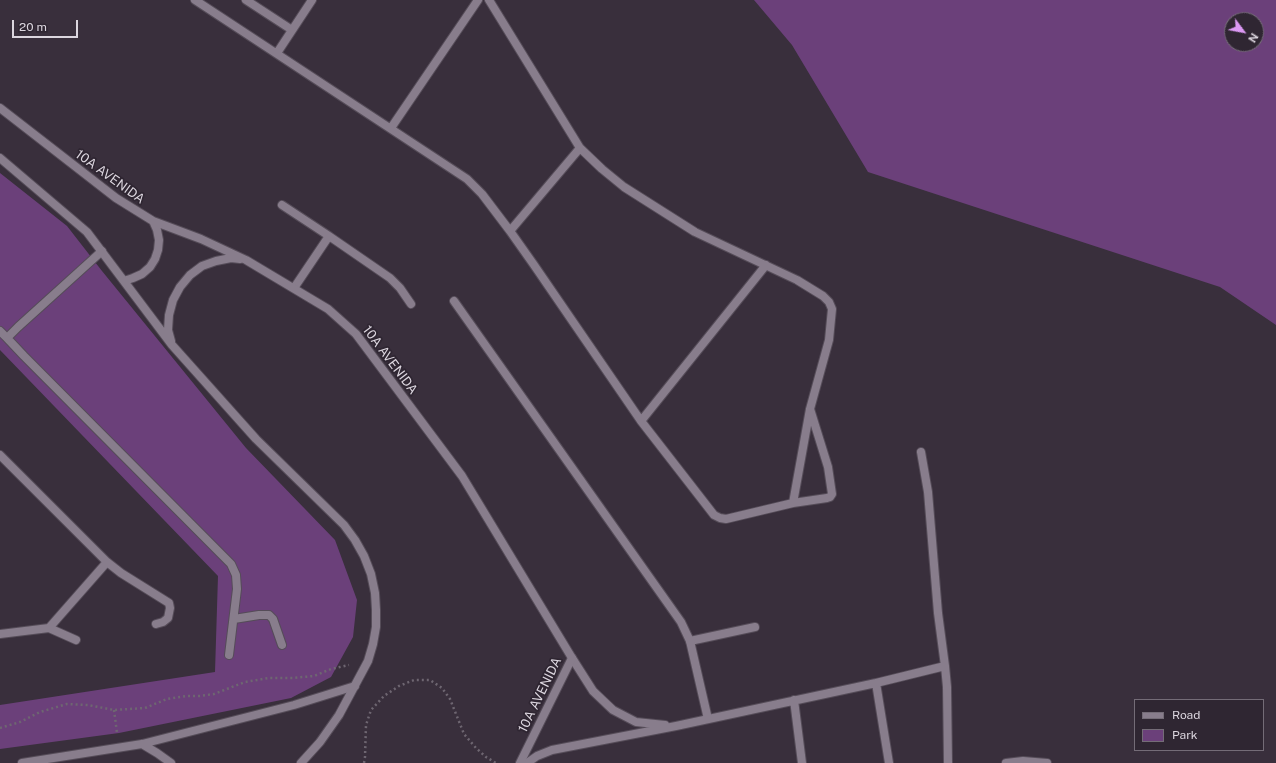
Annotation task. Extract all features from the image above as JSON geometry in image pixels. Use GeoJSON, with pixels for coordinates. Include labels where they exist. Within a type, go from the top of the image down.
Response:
{"type":"FeatureCollection","features":[{"type":"Feature","properties":{"kind":"street"},"geometry":{"type":"LineString","coordinates":[[196,0],[468,179],[482,194],[510,231],[641,421],[714,515],[726,519],[793,503],[827,498],[832,494],[828,467],[810,409]]}},
{"type":"Feature","properties":{"kind":"street"},"geometry":{"type":"LineString","coordinates":[[246,0],[292,30]]}},
{"type":"Feature","properties":{"kind":"street"},"geometry":{"type":"LineString","coordinates":[[277,53],[312,0]]}},
{"type":"Feature","properties":{"kind":"street"},"geometry":{"type":"LineString","coordinates":[[391,128],[478,0]]}},
{"type":"Feature","properties":{"kind":"street"},"geometry":{"type":"LineString","coordinates":[[489,0],[580,148],[602,169],[624,187],[696,232],[733,251],[797,280],[823,296],[829,302],[832,309],[829,340],[810,409],[793,503]]}},
{"type":"Feature","properties":{"kind":"street","name":"10A AVENIDA"},"geometry":{"type":"LineString","coordinates":[[0,108],[116,198],[153,221],[201,239],[246,260],[328,309],[356,334],[462,476],[572,658],[520,763]]}},
{"type":"Feature","properties":{"kind":"street"},"geometry":{"type":"LineString","coordinates":[[510,231],[580,148]]}},
{"type":"Feature","properties":{"kind":"street"},"geometry":{"type":"LineString","coordinates":[[0,158],[87,232],[172,345],[256,439],[344,525],[364,556],[371,574],[375,593],[376,627],[368,661],[339,715],[320,742],[301,763]]}},
{"type":"Feature","properties":{"kind":"street"},"geometry":{"type":"LineString","coordinates":[[282,205],[390,278],[412,304]]}},
{"type":"Feature","properties":{"kind":"street"},"geometry":{"type":"LineString","coordinates":[[124,281],[142,274],[150,267],[155,259],[159,240],[158,230],[153,221]]}},
{"type":"Feature","properties":{"kind":"street"},"geometry":{"type":"LineString","coordinates":[[294,288],[329,236]]}},
{"type":"Feature","properties":{"kind":"street"},"geometry":{"type":"LineString","coordinates":[[8,338],[18,327],[102,251]]}},
{"type":"Feature","properties":{"kind":"street"},"geometry":{"type":"LineString","coordinates":[[172,345],[168,330],[169,315],[173,300],[180,287],[190,275],[202,266],[216,261],[231,258],[246,260]]}},
{"type":"Feature","properties":{"kind":"street"},"geometry":{"type":"LineString","coordinates":[[641,421],[766,265]]}},
{"type":"Feature","properties":{"kind":"street"},"geometry":{"type":"LineString","coordinates":[[454,301],[681,622],[690,640],[708,719]]}},
{"type":"Feature","properties":{"kind":"street"},"geometry":{"type":"LineString","coordinates":[[0,331],[231,564],[236,575],[237,589],[229,655]]}},
{"type":"Feature","properties":{"kind":"street"},"geometry":{"type":"LineString","coordinates":[[921,452],[928,492],[938,613],[946,666],[948,763]]}},
{"type":"Feature","properties":{"kind":"street"},"geometry":{"type":"LineString","coordinates":[[0,455],[106,562],[169,603],[170,608],[168,618],[163,622],[156,624]]}},
{"type":"Feature","properties":{"kind":"street"},"geometry":{"type":"LineString","coordinates":[[49,628],[106,562]]}},
{"type":"Feature","properties":{"kind":"street"},"geometry":{"type":"LineString","coordinates":[[234,619],[269,615],[273,619],[282,645]]}},
{"type":"Feature","properties":{"kind":"street"},"geometry":{"type":"LineString","coordinates":[[690,640],[755,626]]}},
{"type":"Feature","properties":{"kind":"street"},"geometry":{"type":"LineString","coordinates":[[0,634],[49,628],[76,640]]}},
{"type":"Feature","properties":{"kind":"street"},"geometry":{"type":"LineString","coordinates":[[572,658],[593,691],[613,710],[636,722],[676,726]]}},
{"type":"Feature","properties":{"kind":"street"},"geometry":{"type":"LineString","coordinates":[[527,763],[537,756],[552,750],[676,726],[876,683],[946,666]]}},
{"type":"Feature","properties":{"kind":"street"},"geometry":{"type":"LineString","coordinates":[[876,683],[889,763]]}},
{"type":"Feature","properties":{"kind":"street"},"geometry":{"type":"LineString","coordinates":[[22,763],[142,744],[294,705],[355,686]]}},
{"type":"Feature","properties":{"kind":"street"},"geometry":{"type":"LineString","coordinates":[[794,700],[802,763]]}},
{"type":"Feature","properties":{"kind":"street"},"geometry":{"type":"LineString","coordinates":[[142,744],[171,763]]}},
{"type":"Feature","properties":{"kind":"street"},"geometry":{"type":"LineString","coordinates":[[1006,763],[1023,761],[1047,763]]}},
{"type":"Feature","properties":{"kind":"path"},"geometry":{"type":"LineString","coordinates":[[0,728],[20,722],[40,712],[67,704],[88,705],[114,710],[145,708],[167,699],[214,694],[245,682],[269,678],[314,676],[331,669],[368,661]]}},
{"type":"Feature","properties":{"kind":"path"},"geometry":{"type":"LineString","coordinates":[[364,763],[366,757],[366,725],[371,710],[384,696],[399,686],[414,680],[430,680],[442,688],[450,699],[464,734],[476,748],[496,763]]}},
{"type":"Feature","properties":{"kind":"green space"},"geometry":{"type":"Polygon","coordinates":[[[754,0],[1276,0],[1276,325],[1220,287],[868,172],[792,45],[754,0]]]}},
{"type":"Feature","properties":{"kind":"green space"},"geometry":{"type":"Polygon","coordinates":[[[0,173],[67,226],[246,448],[335,540],[357,600],[353,637],[331,677],[291,698],[119,733],[0,749],[0,705],[215,672],[218,576],[0,350],[0,173]]]}}]}
